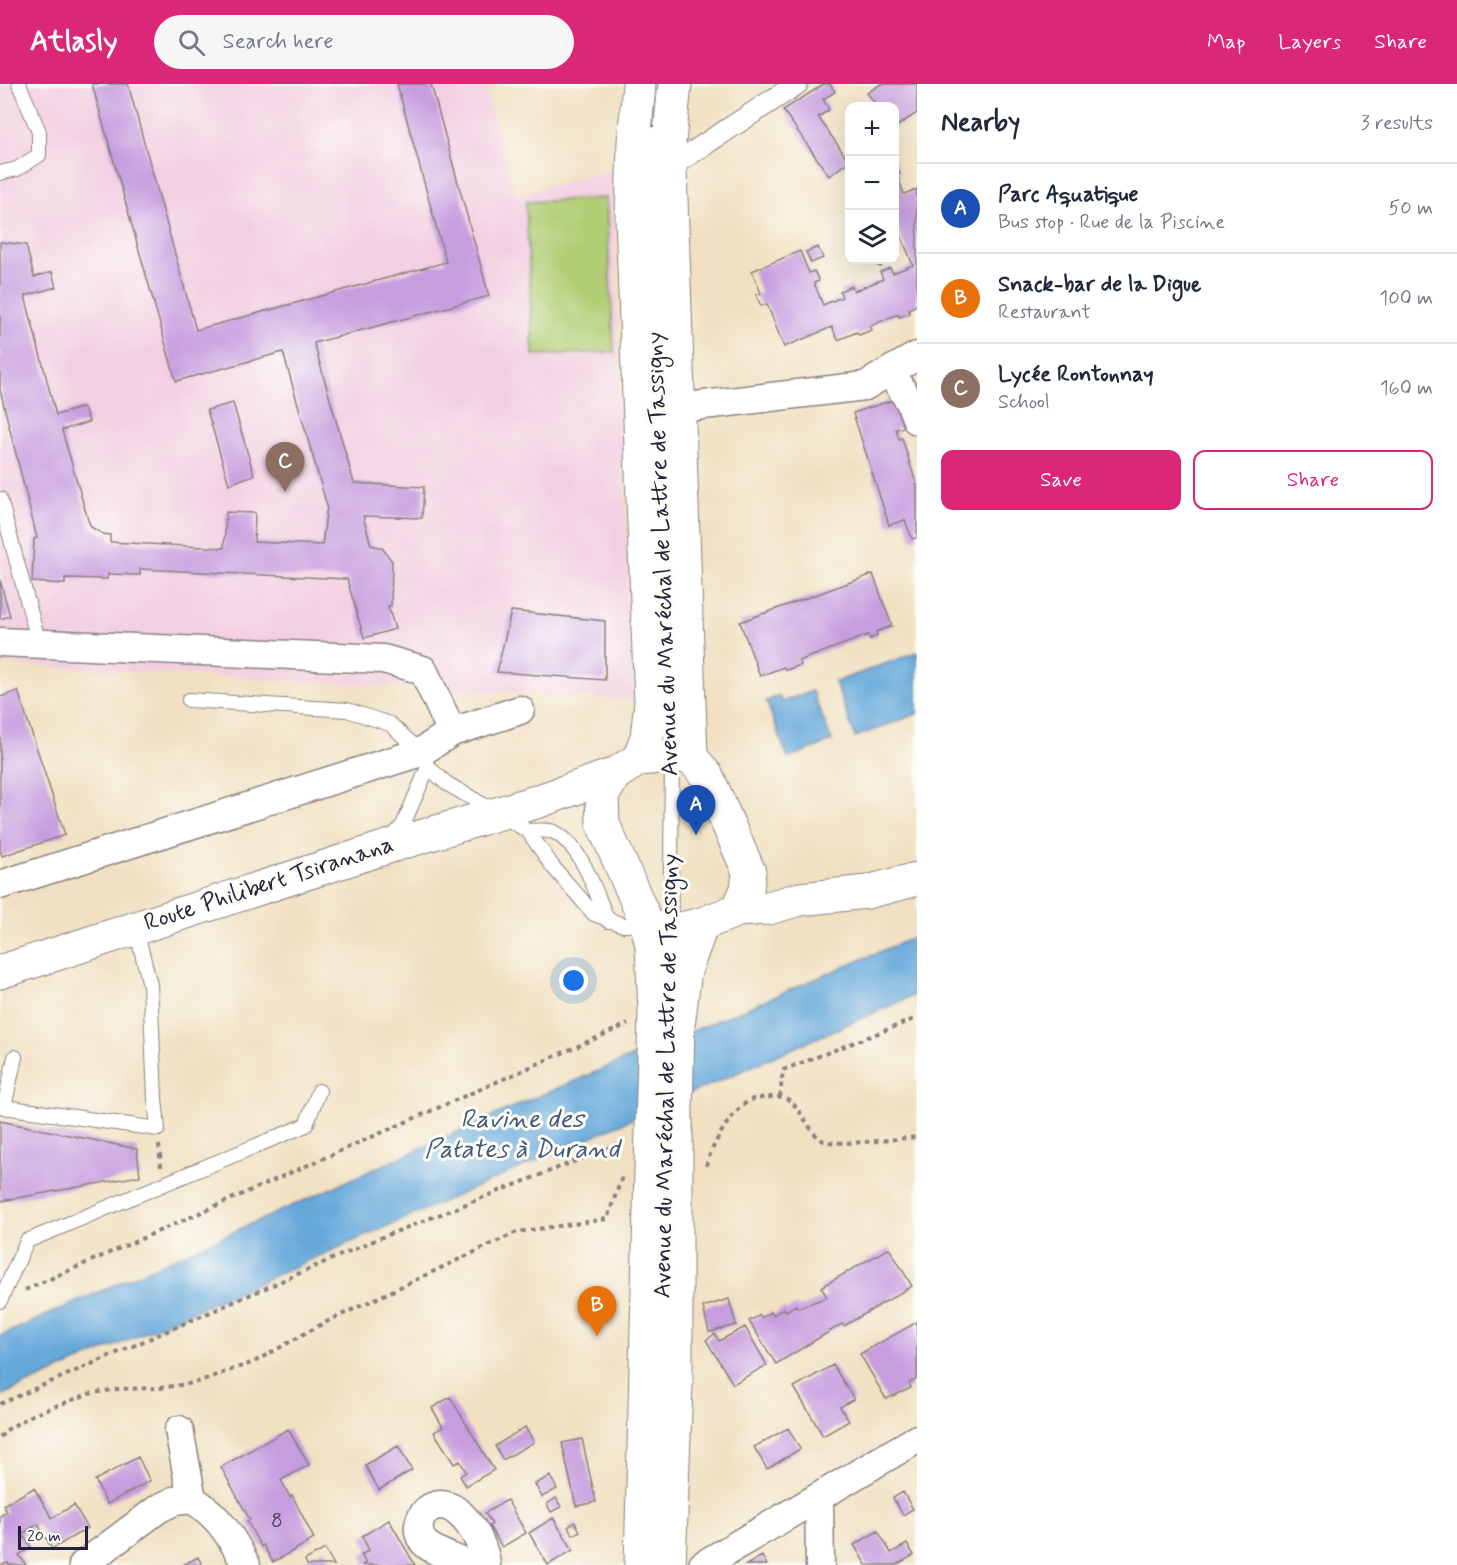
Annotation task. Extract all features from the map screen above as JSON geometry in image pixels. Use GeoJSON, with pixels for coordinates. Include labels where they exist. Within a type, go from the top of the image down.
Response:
{"type":"FeatureCollection","features":[{"type":"Feature","properties":{"kind":"main road","name":"Avenue du Maréchal de Lattre de Tassigny"},"geometry":{"type":"LineString","coordinates":[[603,824],[602,796],[627,766],[646,737],[651,703],[632,216],[634,142],[639,84]]}},
{"type":"Feature","properties":{"kind":"main road","name":"Avenue du Maréchal de Lattre de Tassigny"},"geometry":{"type":"LineString","coordinates":[[675,84],[669,142],[678,408],[681,756]]}},
{"type":"Feature","properties":{"kind":"main road","name":"Route Philibert Tsiranana"},"geometry":{"type":"LineString","coordinates":[[0,972],[384,848],[498,814],[534,816],[627,766],[681,756]]}},
{"type":"Feature","properties":{"kind":"main road"},"geometry":{"type":"LineString","coordinates":[[681,756],[707,777],[748,872],[747,889],[738,910]]}},
{"type":"Feature","properties":{"kind":"main road"},"geometry":{"type":"LineString","coordinates":[[534,816],[580,814],[603,824],[659,927],[702,924],[738,910],[768,908],[800,899],[867,892],[917,879]]}},
{"type":"Feature","properties":{"kind":"main road"},"geometry":{"type":"LineString","coordinates":[[748,872],[770,889],[800,899]]}},
{"type":"Feature","properties":{"kind":"main road","name":"Avenue du Maréchal de Lattre de Tassigny"},"geometry":{"type":"LineString","coordinates":[[664,1027],[702,924]]}},
{"type":"Feature","properties":{"kind":"main road","name":"Avenue du Maréchal de Lattre de Tassigny"},"geometry":{"type":"LineString","coordinates":[[659,927],[652,946],[664,1027],[662,1117],[676,1385],[669,1565]]}},
{"type":"Feature","properties":{"kind":"main road","name":"Avenue du Maréchal de Lattre de Tassigny"},"geometry":{"type":"LineString","coordinates":[[641,1565],[652,1179],[662,1117]]}},
{"type":"Feature","properties":{"kind":"street"},"geometry":{"type":"LineString","coordinates":[[670,167],[797,84]]}},
{"type":"Feature","properties":{"kind":"street"},"geometry":{"type":"LineString","coordinates":[[678,408],[865,386],[917,356]]}},
{"type":"Feature","properties":{"kind":"street"},"geometry":{"type":"LineString","coordinates":[[890,371],[910,402],[917,420]]}},
{"type":"Feature","properties":{"kind":"street"},"geometry":{"type":"LineString","coordinates":[[0,642],[383,658],[423,670],[452,732]]}},
{"type":"Feature","properties":{"kind":"street"},"geometry":{"type":"LineString","coordinates":[[0,885],[425,759],[452,732],[520,710]]}},
{"type":"Feature","properties":{"kind":"street"},"geometry":{"type":"LineString","coordinates":[[179,1430],[192,1499]]}},
{"type":"Feature","properties":{"kind":"street"},"geometry":{"type":"LineString","coordinates":[[703,1565],[917,1438]]}},
{"type":"Feature","properties":{"kind":"street"},"geometry":{"type":"LineString","coordinates":[[819,1498],[820,1565]]}},
{"type":"Feature","properties":{"kind":"street"},"geometry":{"type":"LineString","coordinates":[[83,1565],[158,1509],[174,1501],[192,1499],[209,1510],[228,1532],[246,1565]]}},
{"type":"Feature","properties":{"kind":"street"},"geometry":{"type":"LineString","coordinates":[[469,1565],[428,1547],[420,1540],[419,1520],[432,1508],[440,1505],[450,1507],[469,1524],[479,1540],[486,1557],[486,1565]]}},
{"type":"Feature","properties":{"kind":"lane"},"geometry":{"type":"LineString","coordinates":[[0,173],[17,169],[39,155],[39,132],[19,84]]}},
{"type":"Feature","properties":{"kind":"lane","name":"Avenue du Maréchal de Lattre de Tassigny"},"geometry":{"type":"LineString","coordinates":[[656,117],[650,217],[681,756],[659,927]]}},
{"type":"Feature","properties":{"kind":"lane"},"geometry":{"type":"LineString","coordinates":[[0,499],[39,644]]}},
{"type":"Feature","properties":{"kind":"lane"},"geometry":{"type":"LineString","coordinates":[[189,700],[347,710],[390,724],[446,783],[498,814]]}},
{"type":"Feature","properties":{"kind":"lane"},"geometry":{"type":"LineString","coordinates":[[384,848],[403,825],[425,759]]}},
{"type":"Feature","properties":{"kind":"lane"},"geometry":{"type":"LineString","coordinates":[[534,816],[571,845],[586,868],[608,921]]}},
{"type":"Feature","properties":{"kind":"lane"},"geometry":{"type":"LineString","coordinates":[[534,816],[553,867],[594,914],[623,925],[659,927]]}},
{"type":"Feature","properties":{"kind":"lane"},"geometry":{"type":"LineString","coordinates":[[15,1057],[4,1107],[158,1129],[150,985],[136,927]]}},
{"type":"Feature","properties":{"kind":"lane"},"geometry":{"type":"LineString","coordinates":[[0,1301],[27,1241],[306,1125],[319,1091]]}},
{"type":"Feature","properties":{"kind":"lane","name":"Avenue du Maréchal de Lattre de Tassigny"},"geometry":{"type":"LineString","coordinates":[[662,1117],[662,1331]]}},
{"type":"Feature","properties":{"kind":"lane"},"geometry":{"type":"LineString","coordinates":[[657,1565],[659,1471]]}},
{"type":"Feature","properties":{"kind":"path"},"geometry":{"type":"LineString","coordinates":[[780,1097],[783,1070],[917,1018]]}},
{"type":"Feature","properties":{"kind":"path"},"geometry":{"type":"LineString","coordinates":[[0,1301],[664,1027]]}},
{"type":"Feature","properties":{"kind":"path"},"geometry":{"type":"LineString","coordinates":[[705,1168],[710,1150],[730,1118],[751,1100],[786,1098],[801,1111],[817,1138],[825,1141],[917,1137]]}},
{"type":"Feature","properties":{"kind":"path"},"geometry":{"type":"LineString","coordinates":[[0,1404],[662,1117]]}},
{"type":"Feature","properties":{"kind":"path"},"geometry":{"type":"LineString","coordinates":[[158,1129],[162,1185]]}},
{"type":"Feature","properties":{"kind":"path"},"geometry":{"type":"LineString","coordinates":[[0,1437],[8,1429],[30,1416],[88,1394],[118,1389],[160,1388],[194,1383],[243,1366],[332,1319],[517,1232],[607,1219],[623,1172],[652,1179]]}},
{"type":"Feature","properties":{"kind":"shaded area"},"geometry":{"type":"Polygon","coordinates":[[[0,84],[484,84],[515,195],[615,169],[617,318],[634,700],[0,664],[0,84]]]}},
{"type":"Feature","properties":{"kind":"green space"},"geometry":{"type":"Polygon","coordinates":[[[606,198],[614,352],[533,355],[526,202],[606,198]]]}},
{"type":"Feature","properties":{"kind":"water"},"geometry":{"type":"Polygon","coordinates":[[[917,652],[917,714],[855,737],[835,682],[917,652]]]}},
{"type":"Feature","properties":{"kind":"water"},"geometry":{"type":"Polygon","coordinates":[[[812,691],[832,741],[788,758],[766,701],[779,696],[782,702],[812,691]]]}},
{"type":"Feature","properties":{"kind":"water","name":"Ravine des Patates à Durand"},"geometry":{"type":"Polygon","coordinates":[[[917,936],[917,994],[0,1396],[0,1336],[513,1107],[917,936]]]}},
{"type":"Feature","properties":{"kind":"building"},"geometry":{"type":"Polygon","coordinates":[[[92,84],[128,84],[196,330],[446,262],[397,84],[431,84],[489,296],[314,343],[354,483],[424,487],[422,518],[363,516],[371,545],[382,548],[392,561],[391,606],[388,606],[395,629],[364,638],[347,579],[140,569],[140,575],[108,574],[107,579],[65,578],[65,584],[32,582],[34,539],[37,538],[0,390],[0,242],[26,245],[34,277],[52,272],[56,287],[25,296],[56,415],[84,407],[89,422],[62,430],[91,527],[110,535],[110,542],[224,548],[226,512],[255,513],[254,542],[322,545],[327,506],[283,352],[176,381],[92,84]]]}},
{"type":"Feature","properties":{"kind":"building"},"geometry":{"type":"Polygon","coordinates":[[[824,84],[830,84],[835,92],[823,99],[829,110],[818,117],[845,155],[845,164],[829,176],[783,110],[824,84]]]}},
{"type":"Feature","properties":{"kind":"building"},"geometry":{"type":"Polygon","coordinates":[[[881,84],[917,84],[917,113],[899,125],[899,102],[874,102],[867,93],[881,84]]]}},
{"type":"Feature","properties":{"kind":"building"},"geometry":{"type":"Polygon","coordinates":[[[899,180],[904,194],[917,189],[917,305],[908,309],[910,313],[899,317],[898,314],[870,326],[872,330],[859,335],[857,332],[838,340],[832,327],[784,347],[767,304],[761,306],[756,295],[761,293],[752,271],[800,251],[809,273],[814,271],[819,281],[814,283],[823,305],[842,297],[840,291],[852,286],[854,291],[883,279],[880,272],[890,268],[893,273],[913,265],[899,231],[899,180]]]}},
{"type":"Feature","properties":{"kind":"building"},"geometry":{"type":"Polygon","coordinates":[[[818,247],[823,258],[811,263],[806,252],[818,247]]]}},
{"type":"Feature","properties":{"kind":"building"},"geometry":{"type":"Polygon","coordinates":[[[896,399],[905,427],[896,429],[899,439],[902,438],[917,486],[917,538],[912,539],[905,520],[889,525],[853,413],[896,399]]]}},
{"type":"Feature","properties":{"kind":"building"},"geometry":{"type":"Polygon","coordinates":[[[233,403],[254,475],[229,484],[207,410],[233,403]]]}},
{"type":"Feature","properties":{"kind":"building"},"geometry":{"type":"Polygon","coordinates":[[[873,574],[892,626],[876,632],[877,636],[870,639],[868,635],[799,661],[801,665],[786,670],[784,667],[760,676],[740,622],[873,574]]]}},
{"type":"Feature","properties":{"kind":"building"},"geometry":{"type":"Polygon","coordinates":[[[0,580],[10,616],[0,619],[0,580]]]}},
{"type":"Feature","properties":{"kind":"building"},"geometry":{"type":"Polygon","coordinates":[[[511,611],[605,621],[605,680],[497,672],[511,611]]]}},
{"type":"Feature","properties":{"kind":"building"},"geometry":{"type":"Polygon","coordinates":[[[18,691],[65,835],[2,856],[0,850],[0,697],[18,691]]]}},
{"type":"Feature","properties":{"kind":"building"},"geometry":{"type":"Polygon","coordinates":[[[0,1121],[137,1149],[140,1176],[0,1201],[0,1121]]]}},
{"type":"Feature","properties":{"kind":"building"},"geometry":{"type":"Polygon","coordinates":[[[889,1248],[912,1286],[844,1326],[842,1324],[776,1364],[749,1321],[760,1315],[761,1318],[771,1312],[773,1315],[784,1308],[786,1311],[796,1305],[798,1308],[827,1297],[821,1287],[889,1248]]]}},
{"type":"Feature","properties":{"kind":"building"},"geometry":{"type":"Polygon","coordinates":[[[729,1299],[736,1325],[709,1332],[703,1307],[729,1299]]]}},
{"type":"Feature","properties":{"kind":"building"},"geometry":{"type":"Polygon","coordinates":[[[917,1322],[917,1379],[909,1383],[911,1388],[886,1399],[860,1354],[917,1322]]]}},
{"type":"Feature","properties":{"kind":"building"},"geometry":{"type":"Polygon","coordinates":[[[745,1327],[767,1365],[733,1384],[706,1340],[715,1334],[719,1341],[745,1327]]]}},
{"type":"Feature","properties":{"kind":"building"},"geometry":{"type":"Polygon","coordinates":[[[833,1365],[854,1399],[840,1407],[849,1421],[823,1436],[794,1387],[833,1365]]]}},
{"type":"Feature","properties":{"kind":"building"},"geometry":{"type":"Polygon","coordinates":[[[450,1397],[494,1470],[466,1486],[460,1476],[466,1472],[460,1461],[454,1464],[434,1432],[443,1427],[432,1408],[450,1397]]]}},
{"type":"Feature","properties":{"kind":"building"},"geometry":{"type":"Polygon","coordinates":[[[525,1427],[534,1442],[503,1460],[495,1446],[525,1427]]]}},
{"type":"Feature","properties":{"kind":"building"},"geometry":{"type":"Polygon","coordinates":[[[788,1428],[800,1449],[767,1469],[754,1447],[788,1428]]]}},
{"type":"Feature","properties":{"kind":"building"},"geometry":{"type":"Polygon","coordinates":[[[288,1429],[309,1465],[281,1480],[290,1497],[292,1495],[314,1539],[273,1562],[263,1545],[261,1547],[247,1521],[250,1520],[221,1467],[288,1429]]]}},
{"type":"Feature","properties":{"kind":"building"},"geometry":{"type":"Polygon","coordinates":[[[582,1439],[596,1502],[576,1506],[562,1443],[582,1439]]]}},
{"type":"Feature","properties":{"kind":"building"},"geometry":{"type":"Polygon","coordinates":[[[398,1446],[412,1470],[379,1490],[365,1465],[398,1446]]]}},
{"type":"Feature","properties":{"kind":"building"},"geometry":{"type":"Polygon","coordinates":[[[138,1457],[150,1481],[107,1504],[95,1480],[138,1457]]]}},
{"type":"Feature","properties":{"kind":"building"},"geometry":{"type":"Polygon","coordinates":[[[550,1476],[557,1489],[542,1497],[535,1484],[550,1476]]]}},
{"type":"Feature","properties":{"kind":"building"},"geometry":{"type":"Polygon","coordinates":[[[34,1488],[52,1518],[74,1505],[88,1528],[52,1549],[38,1524],[22,1534],[31,1547],[19,1555],[26,1565],[9,1565],[8,1563],[0,1565],[0,1516],[7,1512],[3,1505],[34,1488]]]}},
{"type":"Feature","properties":{"kind":"building"},"geometry":{"type":"Polygon","coordinates":[[[903,1492],[913,1509],[903,1515],[893,1498],[903,1492]]]}},
{"type":"Feature","properties":{"kind":"building"},"geometry":{"type":"Polygon","coordinates":[[[556,1498],[561,1507],[551,1512],[547,1504],[556,1498]]]}},
{"type":"Feature","properties":{"kind":"building"},"geometry":{"type":"Polygon","coordinates":[[[507,1500],[526,1533],[502,1547],[489,1526],[492,1524],[485,1513],[507,1500]]]}},
{"type":"Feature","properties":{"kind":"building"},"geometry":{"type":"Polygon","coordinates":[[[553,1518],[573,1550],[548,1565],[529,1533],[553,1518]]]}},
{"type":"Feature","properties":{"kind":"building"},"geometry":{"type":"Polygon","coordinates":[[[389,1520],[415,1565],[362,1565],[366,1563],[361,1555],[369,1550],[362,1536],[389,1520]]]}},
{"type":"Feature","properties":{"kind":"building"},"geometry":{"type":"Polygon","coordinates":[[[575,1522],[580,1531],[573,1535],[568,1527],[575,1522]]]}},
{"type":"Feature","properties":{"kind":"building"},"geometry":{"type":"Polygon","coordinates":[[[878,1531],[891,1553],[907,1544],[914,1555],[896,1565],[866,1565],[854,1545],[878,1531]]]}},
{"type":"Feature","properties":{"kind":"building"},"geometry":{"type":"Polygon","coordinates":[[[325,1549],[334,1565],[307,1565],[305,1560],[325,1549]]]}},
{"type":"Feature","properties":{"kind":"building"},"geometry":{"type":"Polygon","coordinates":[[[762,1556],[767,1565],[746,1565],[762,1556]]]}},
{"type":"Feature","properties":{"kind":"building"},"geometry":{"type":"Polygon","coordinates":[[[198,1557],[202,1565],[183,1565],[198,1557]]]}},
{"type":"Feature","properties":{"kind":"place","name":"Lycée Rontonnay"},"geometry":{"type":"Point","coordinates":[285,492]}},
{"type":"Feature","properties":{"kind":"place","name":"Parc Aquatique"},"geometry":{"type":"Point","coordinates":[696,835]}},
{"type":"Feature","properties":{"kind":"place","name":"Snack-bar de la Digue"},"geometry":{"type":"Point","coordinates":[597,1336]}}]}
